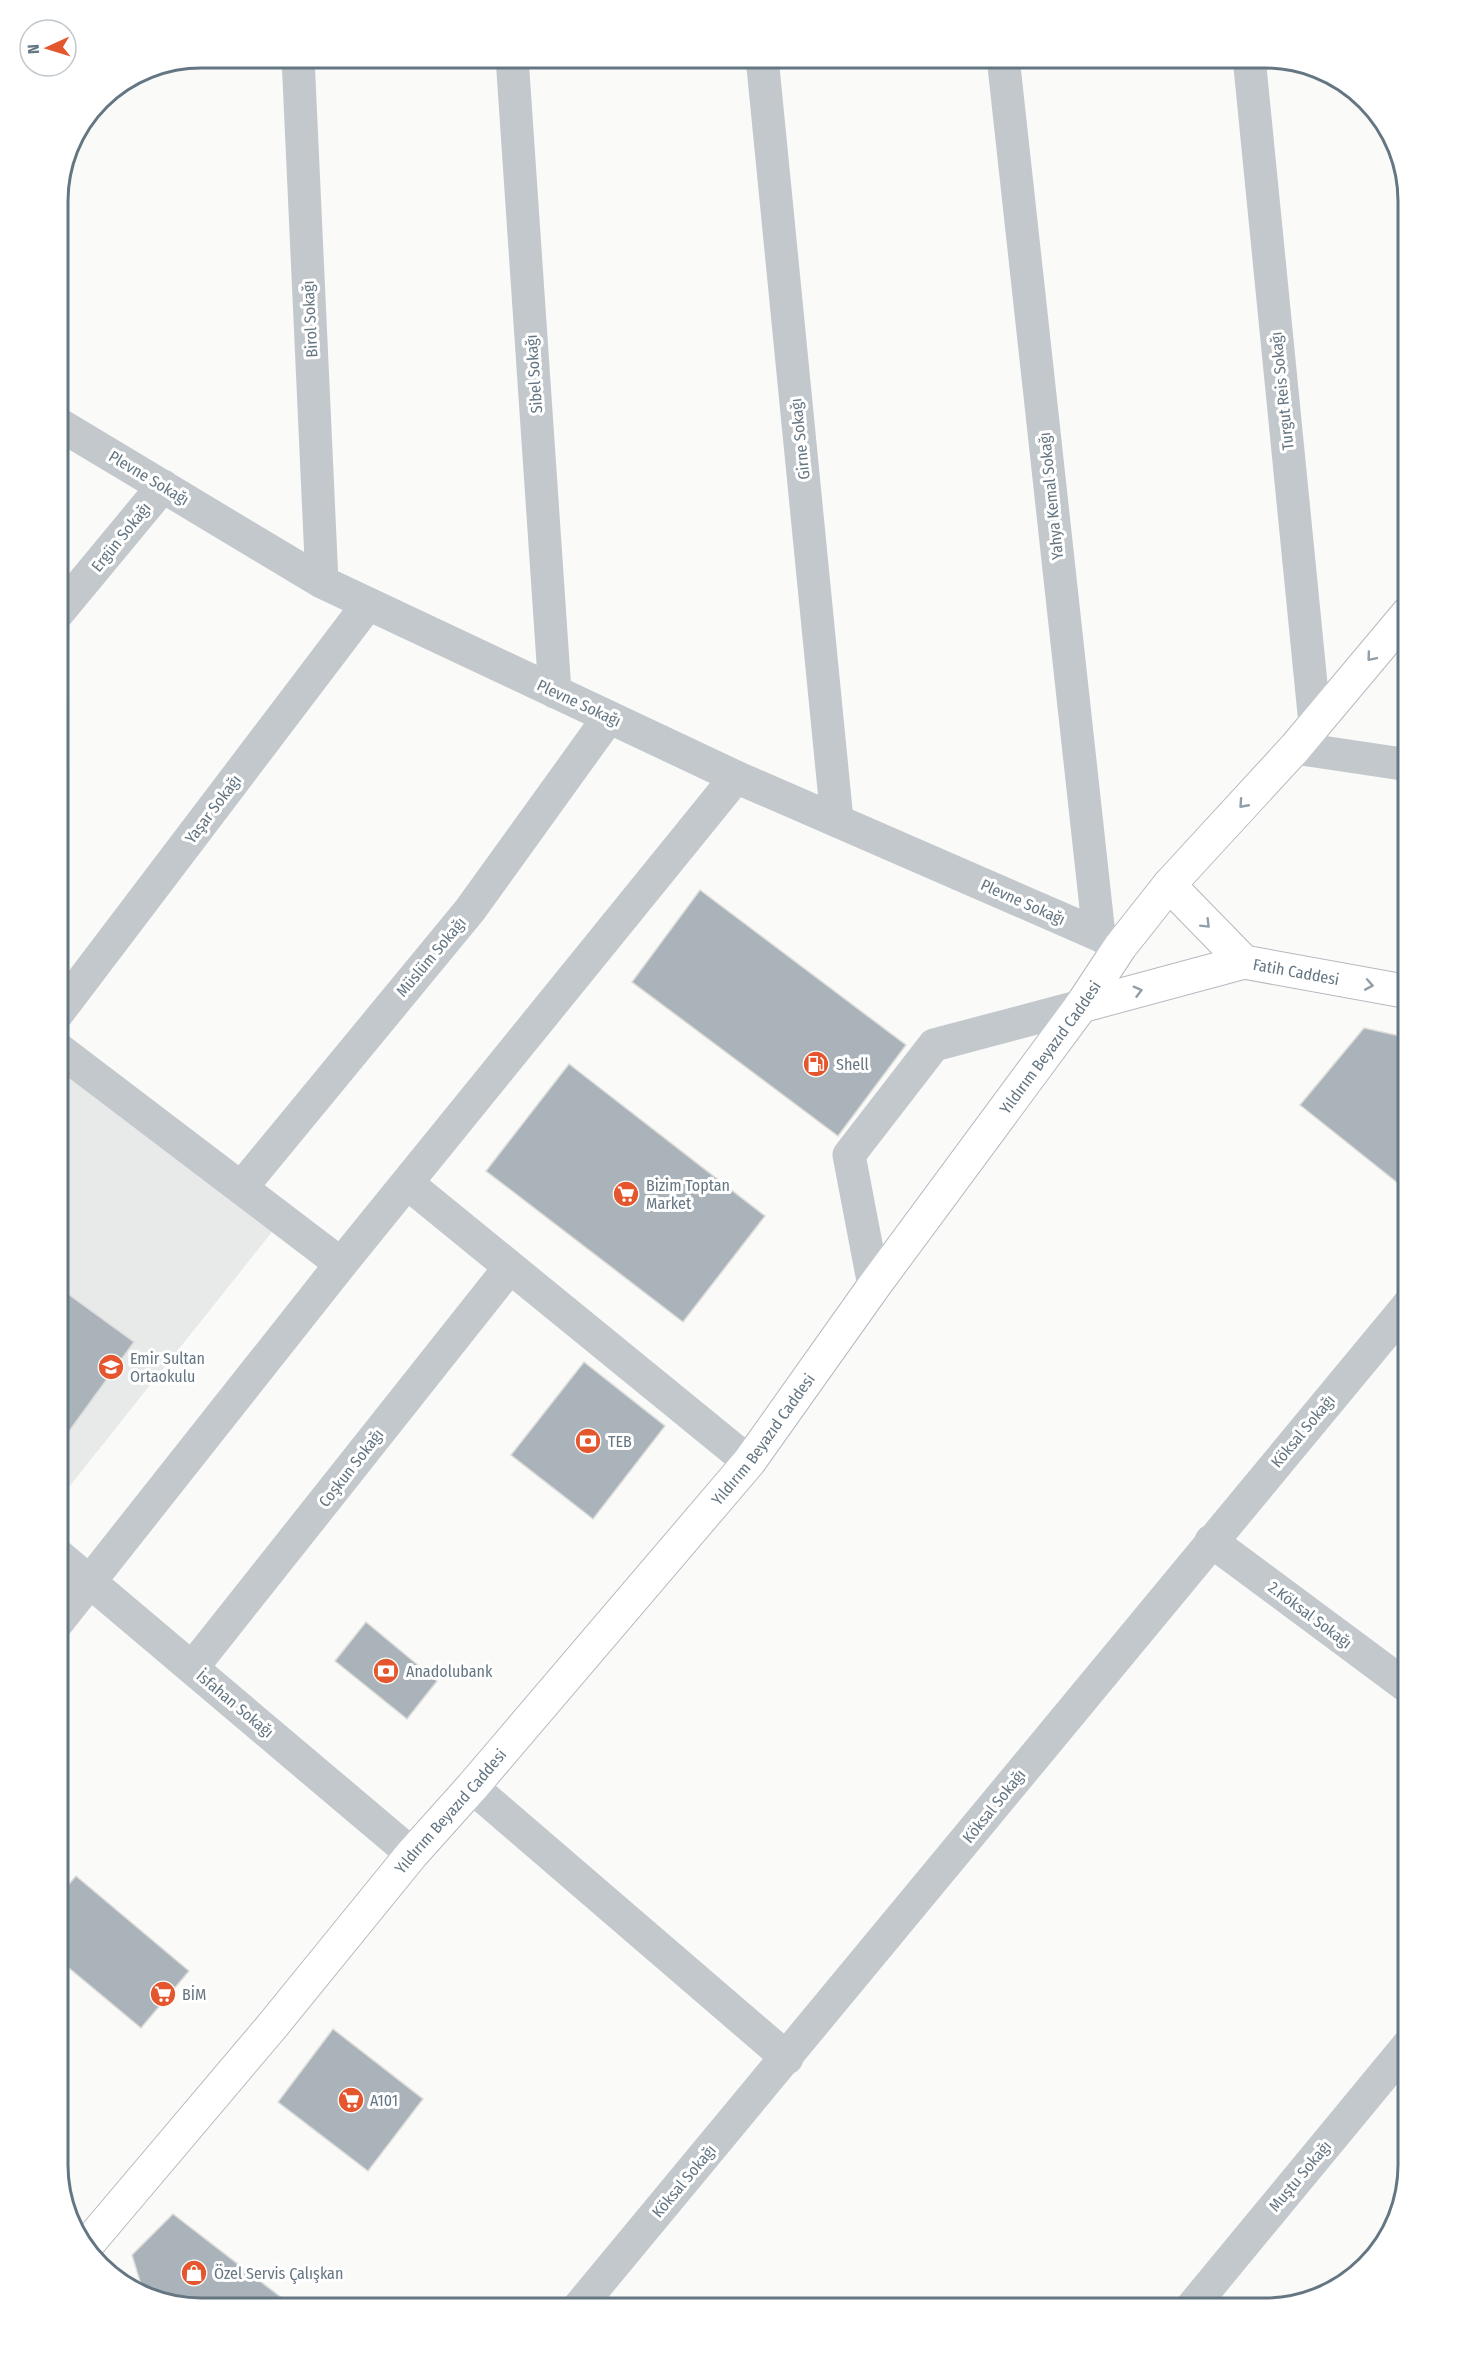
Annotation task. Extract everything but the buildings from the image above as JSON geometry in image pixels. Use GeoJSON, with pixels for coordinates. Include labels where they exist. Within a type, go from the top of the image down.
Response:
{"type":"FeatureCollection","features":[{"type":"Feature","properties":{"kind":"main road","name":"Yıldırım Beyazıd Caddesi"},"geometry":{"type":"LineString","coordinates":[[91,2240],[273,2025],[412,1854],[472,1787],[749,1462],[874,1287],[1082,1006],[1110,941],[1169,885],[1305,736],[1398,625]]}},
{"type":"Feature","properties":{"kind":"main road"},"geometry":{"type":"LineString","coordinates":[[1169,885],[1244,962]]}},
{"type":"Feature","properties":{"kind":"main road","name":"Fatih Caddesi"},"geometry":{"type":"LineString","coordinates":[[1082,1006],[1244,962],[1398,990]]}},
{"type":"Feature","properties":{"kind":"street","name":"Birol Sokağı"},"geometry":{"type":"LineString","coordinates":[[298,68],[321,582]]}},
{"type":"Feature","properties":{"kind":"street","name":"Sibel Sokağı"},"geometry":{"type":"LineString","coordinates":[[513,68],[555,692]]}},
{"type":"Feature","properties":{"kind":"street","name":"Girne Sokağı"},"geometry":{"type":"LineString","coordinates":[[763,68],[837,820]]}},
{"type":"Feature","properties":{"kind":"street","name":"Yahya Kemal Sokağı"},"geometry":{"type":"LineString","coordinates":[[1004,68],[1110,941]]}},
{"type":"Feature","properties":{"kind":"street","name":"Turgut Reis Sokağı"},"geometry":{"type":"LineString","coordinates":[[1250,68],[1305,736]]}},
{"type":"Feature","properties":{"kind":"street","name":"Plevne Sokağı"},"geometry":{"type":"LineString","coordinates":[[68,430],[321,582],[736,777],[1110,941]]}},
{"type":"Feature","properties":{"kind":"street","name":"Ergün Sokağı"},"geometry":{"type":"LineString","coordinates":[[68,602],[163,486]]}},
{"type":"Feature","properties":{"kind":"street","name":"Yaşar Sokağı"},"geometry":{"type":"LineString","coordinates":[[68,999],[368,604]]}},
{"type":"Feature","properties":{"kind":"street","name":"Müslüm Sokağı"},"geometry":{"type":"LineString","coordinates":[[241,1188],[470,910],[609,717]]}},
{"type":"Feature","properties":{"kind":"street"},"geometry":{"type":"LineString","coordinates":[[1305,736],[1398,762]]}},
{"type":"Feature","properties":{"kind":"street"},"geometry":{"type":"LineString","coordinates":[[68,1609],[341,1264],[736,777]]}},
{"type":"Feature","properties":{"kind":"street"},"geometry":{"type":"LineString","coordinates":[[874,1287],[849,1155],[934,1045],[1082,1006]]}},
{"type":"Feature","properties":{"kind":"street"},"geometry":{"type":"LineString","coordinates":[[68,1056],[341,1264]]}},
{"type":"Feature","properties":{"kind":"street"},"geometry":{"type":"LineString","coordinates":[[407,1183],[749,1462]]}},
{"type":"Feature","properties":{"kind":"street","name":"Coşkun Sokağı"},"geometry":{"type":"LineString","coordinates":[[192,1668],[510,1267]]}},
{"type":"Feature","properties":{"kind":"street","name":"Köksal Sokağı"},"geometry":{"type":"LineString","coordinates":[[587,2297],[1398,1317]]}},
{"type":"Feature","properties":{"kind":"street","name":"2.Köksal Sokağı"},"geometry":{"type":"LineString","coordinates":[[1211,1541],[1398,1680]]}},
{"type":"Feature","properties":{"kind":"street","name":"İsfahan Sokağı"},"geometry":{"type":"LineString","coordinates":[[68,1563],[412,1854]]}},
{"type":"Feature","properties":{"kind":"street"},"geometry":{"type":"LineString","coordinates":[[472,1787],[787,2058]]}},
{"type":"Feature","properties":{"kind":"street","name":"Muştu Sokağı"},"geometry":{"type":"LineString","coordinates":[[1199,2298],[1398,2057]]}},
{"type":"Feature","properties":{"kind":"shaded area","name":"Emir Sultan Ortaokulu"},"geometry":{"type":"Polygon","coordinates":[[[68,1075],[272,1232],[68,1488],[68,1075]]]}},
{"type":"Feature","properties":{"kind":"place","name":"Shell"},"geometry":{"type":"Point","coordinates":[816,1064]}},
{"type":"Feature","properties":{"kind":"place","name":"Bizim Toptan Market"},"geometry":{"type":"Point","coordinates":[626,1194]}},
{"type":"Feature","properties":{"kind":"place","name":"Emir Sultan Ortaokulu"},"geometry":{"type":"Point","coordinates":[111,1367]}},
{"type":"Feature","properties":{"kind":"place","name":"TEB"},"geometry":{"type":"Point","coordinates":[588,1441]}},
{"type":"Feature","properties":{"kind":"place","name":"Anadolubank"},"geometry":{"type":"Point","coordinates":[386,1671]}},
{"type":"Feature","properties":{"kind":"place","name":"BİM"},"geometry":{"type":"Point","coordinates":[163,1994]}},
{"type":"Feature","properties":{"kind":"place","name":"A101"},"geometry":{"type":"Point","coordinates":[351,2100]}},
{"type":"Feature","properties":{"kind":"place","name":"Özel Servis Çalışkan"},"geometry":{"type":"Point","coordinates":[194,2273]}}]}
